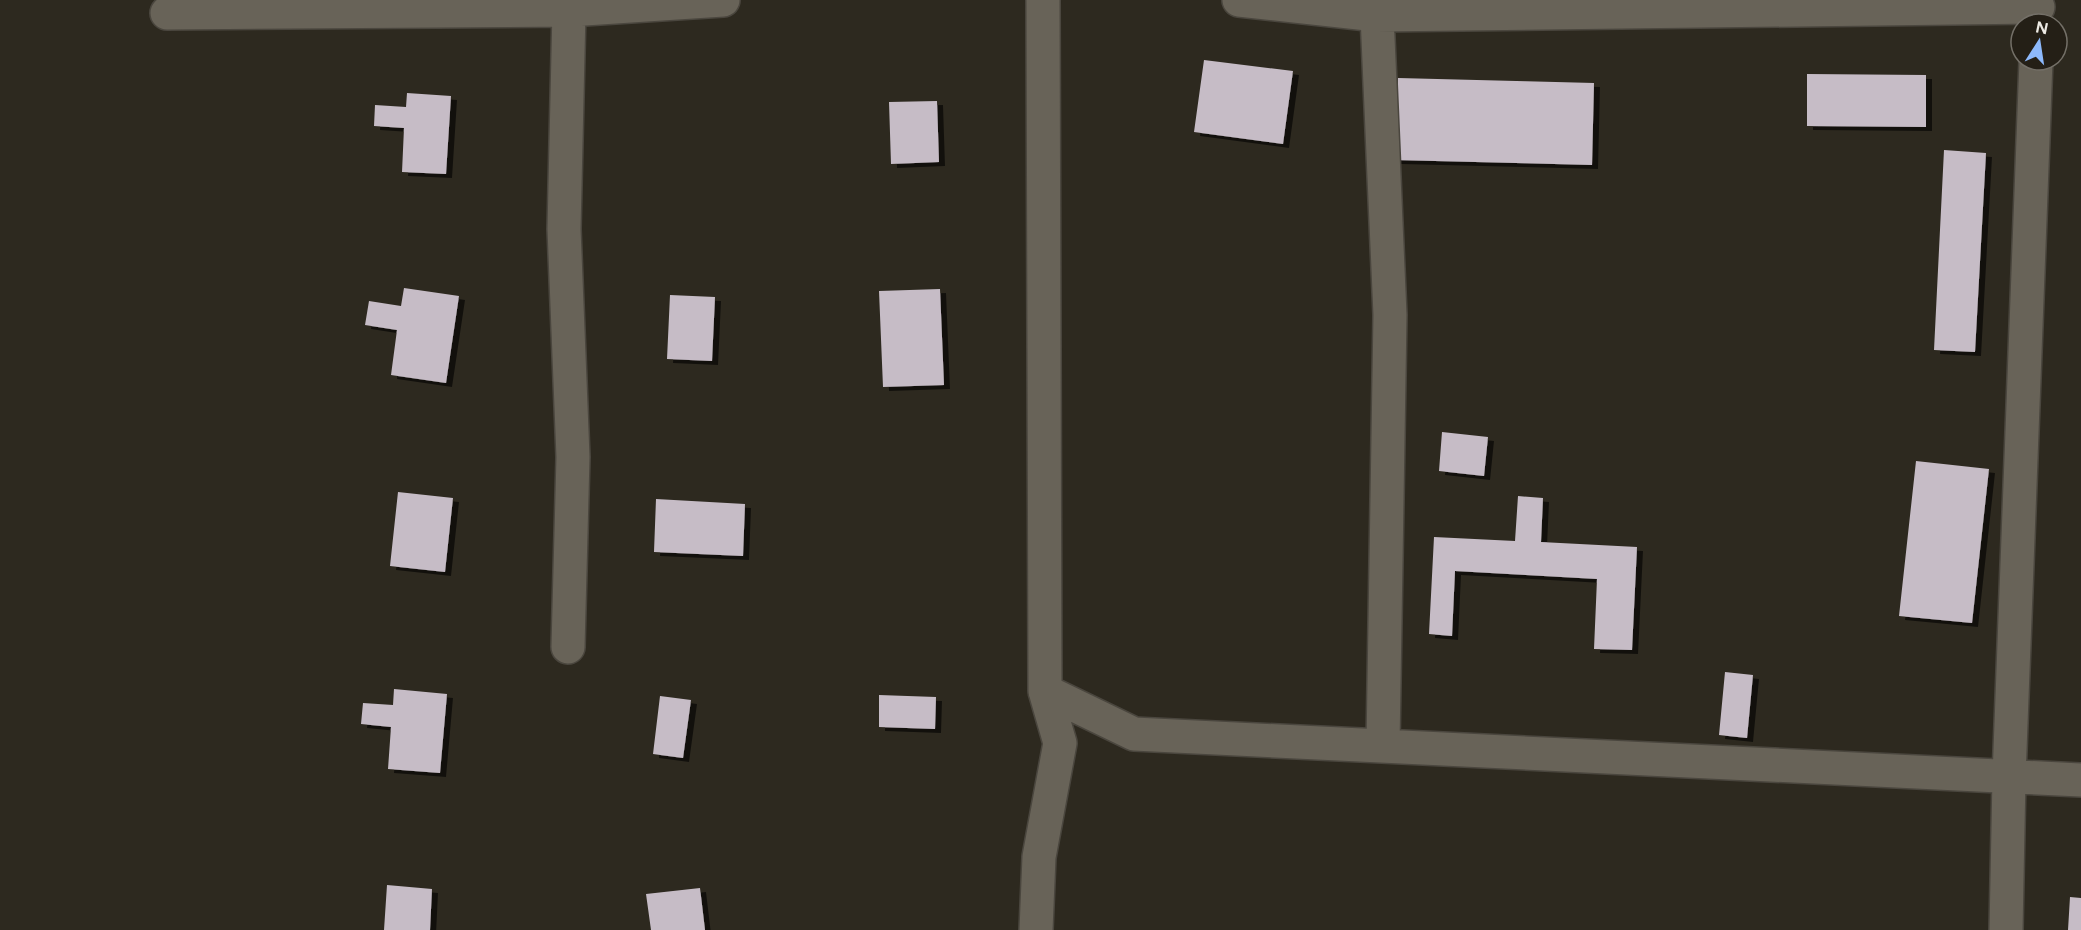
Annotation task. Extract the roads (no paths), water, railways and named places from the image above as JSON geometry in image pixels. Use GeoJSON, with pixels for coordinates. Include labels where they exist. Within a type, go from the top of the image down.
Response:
{"type":"FeatureCollection","features":[{"type":"Feature","properties":{"kind":"street"},"geometry":{"type":"LineString","coordinates":[[167,13],[569,10],[723,0]]}},
{"type":"Feature","properties":{"kind":"street"},"geometry":{"type":"LineString","coordinates":[[1036,930],[1039,857],[1060,743],[1044,691],[1043,0]]}},
{"type":"Feature","properties":{"kind":"street"},"geometry":{"type":"LineString","coordinates":[[1239,0],[1377,15],[2038,10]]}},
{"type":"Feature","properties":{"kind":"street"},"geometry":{"type":"LineString","coordinates":[[568,647],[573,457],[564,229],[569,10]]}},
{"type":"Feature","properties":{"kind":"street"},"geometry":{"type":"LineString","coordinates":[[1377,15],[1390,315],[1383,746]]}},
{"type":"Feature","properties":{"kind":"street"},"geometry":{"type":"LineString","coordinates":[[2006,930],[2009,777],[2036,72]]}},
{"type":"Feature","properties":{"kind":"street"},"geometry":{"type":"LineString","coordinates":[[1044,691],[1134,734],[2081,780]]}}]}
